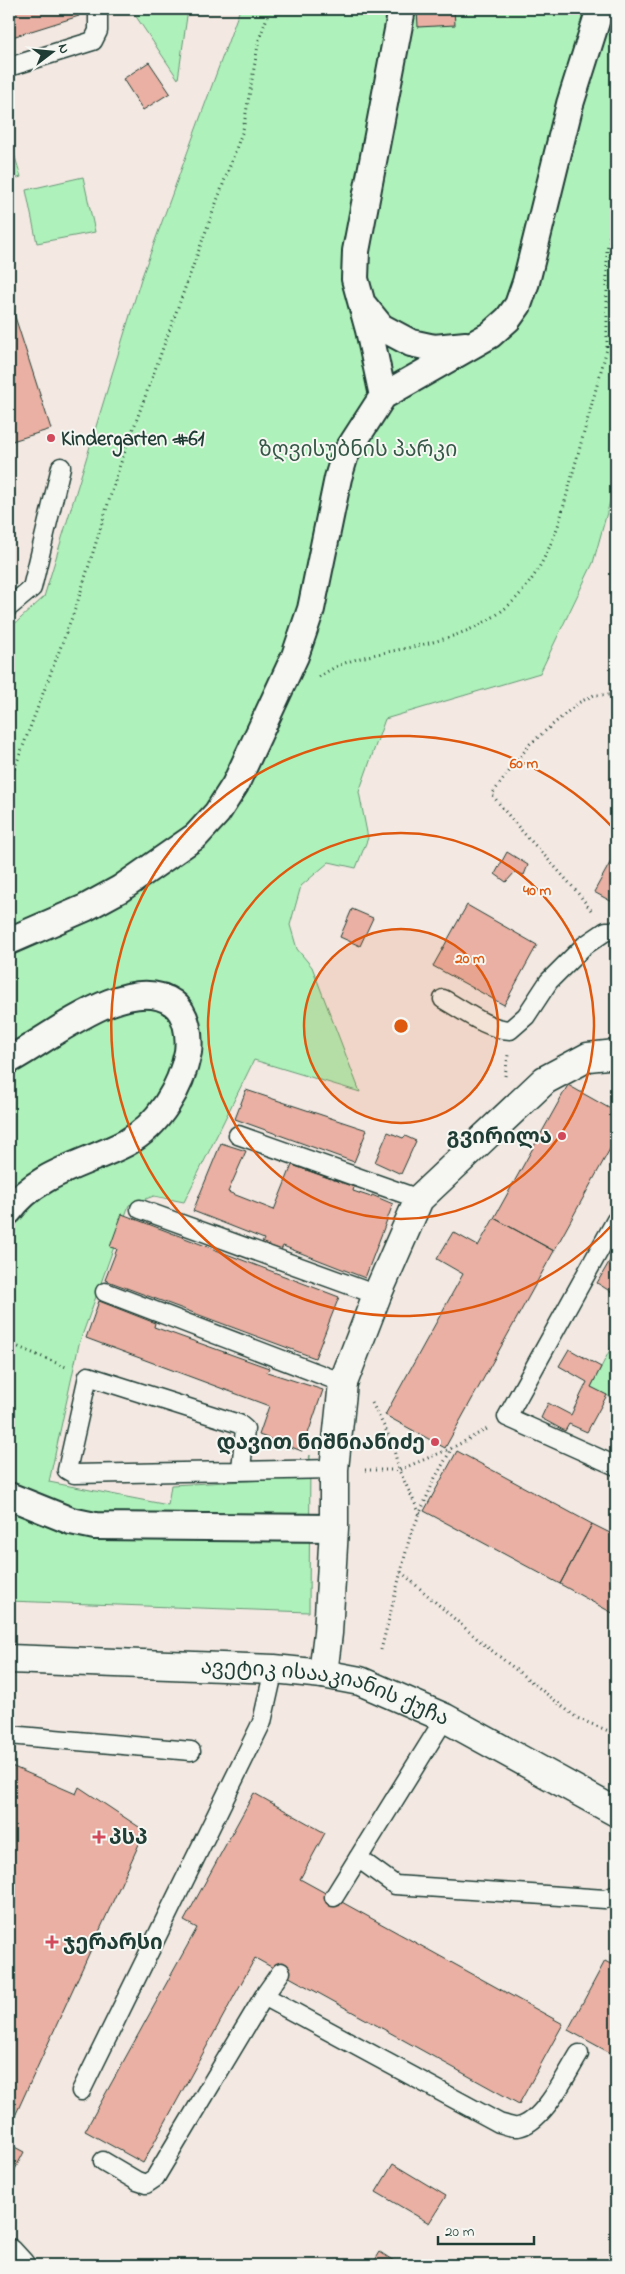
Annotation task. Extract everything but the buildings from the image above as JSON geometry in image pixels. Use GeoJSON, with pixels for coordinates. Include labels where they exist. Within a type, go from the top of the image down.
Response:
{"type":"FeatureCollection","features":[{"type":"Feature","properties":{"kind":"street"},"geometry":{"type":"LineString","coordinates":[[383,396],[369,330],[355,280],[356,251],[402,9]]}},
{"type":"Feature","properties":{"kind":"street"},"geometry":{"type":"LineString","coordinates":[[9,941],[85,908],[120,889],[196,836],[217,813],[235,785],[295,656],[311,609],[338,478],[345,454],[383,396],[474,344],[508,319],[518,305],[526,282],[570,104],[600,9]]}},
{"type":"Feature","properties":{"kind":"street"},"geometry":{"type":"LineString","coordinates":[[361,302],[381,327],[411,343],[434,348],[474,344]]}},
{"type":"Feature","properties":{"kind":"street"},"geometry":{"type":"LineString","coordinates":[[9,1060],[102,1005],[120,998],[141,994],[161,996],[174,1004],[182,1014],[187,1029],[189,1045],[185,1068],[174,1093],[162,1111],[142,1132],[126,1143],[53,1175],[15,1202],[9,1211]]}},
{"type":"Feature","properties":{"kind":"street"},"geometry":{"type":"LineString","coordinates":[[323,1674],[328,1633],[334,1528],[334,1469],[343,1383],[377,1295],[419,1199],[545,1080],[588,1057],[616,1054]]}},
{"type":"Feature","properties":{"kind":"street"},"geometry":{"type":"LineString","coordinates":[[9,1496],[71,1521],[95,1526],[334,1528]]}},
{"type":"Feature","properties":{"kind":"street","name":"ავეტიკ ისააკიანის ქუჩა"},"geometry":{"type":"LineString","coordinates":[[9,1659],[274,1669],[323,1674],[360,1682],[445,1718],[616,1812]]}},
{"type":"Feature","properties":{"kind":"street"},"geometry":{"type":"LineString","coordinates":[[9,2253],[20,2265]]}},
{"type":"Feature","properties":{"kind":"lane"},"geometry":{"type":"LineString","coordinates":[[9,67],[93,41],[98,31],[98,9]]}},
{"type":"Feature","properties":{"kind":"lane"},"geometry":{"type":"LineString","coordinates":[[9,607],[32,588],[61,467]]}},
{"type":"Feature","properties":{"kind":"lane"},"geometry":{"type":"LineString","coordinates":[[443,1000],[488,1024],[510,1030],[526,1016],[550,982],[584,946],[606,931],[616,931]]}},
{"type":"Feature","properties":{"kind":"lane"},"geometry":{"type":"LineString","coordinates":[[238,1135],[419,1199]]}},
{"type":"Feature","properties":{"kind":"lane"},"geometry":{"type":"LineString","coordinates":[[140,1209],[377,1295]]}},
{"type":"Feature","properties":{"kind":"lane"},"geometry":{"type":"LineString","coordinates":[[616,1220],[507,1417],[616,1466]]}},
{"type":"Feature","properties":{"kind":"lane"},"geometry":{"type":"LineString","coordinates":[[105,1292],[343,1383]]}},
{"type":"Feature","properties":{"kind":"lane"},"geometry":{"type":"LineString","coordinates":[[241,1469],[245,1429],[239,1424],[88,1376],[67,1470],[74,1474],[241,1469],[334,1469]]}},
{"type":"Feature","properties":{"kind":"lane"},"geometry":{"type":"LineString","coordinates":[[82,2091],[262,1722],[274,1669]]}},
{"type":"Feature","properties":{"kind":"lane"},"geometry":{"type":"LineString","coordinates":[[334,1898],[445,1718]]}},
{"type":"Feature","properties":{"kind":"lane"},"geometry":{"type":"LineString","coordinates":[[9,1735],[191,1751]]}},
{"type":"Feature","properties":{"kind":"lane"},"geometry":{"type":"LineString","coordinates":[[358,1858],[395,1885],[605,1899],[616,1896]]}},
{"type":"Feature","properties":{"kind":"lane"},"geometry":{"type":"LineString","coordinates":[[103,2160],[137,2181],[146,2184],[155,2178],[264,1996],[281,1972]]}},
{"type":"Feature","properties":{"kind":"lane"},"geometry":{"type":"LineString","coordinates":[[264,1996],[499,2123],[517,2127],[532,2121],[550,2101],[579,2054]]}},
{"type":"Feature","properties":{"kind":"path"},"geometry":{"type":"LineString","coordinates":[[9,783],[77,604],[120,465],[243,130],[260,40],[270,9]]}},
{"type":"Feature","properties":{"kind":"path"},"geometry":{"type":"LineString","coordinates":[[278,694],[302,689],[326,671],[345,662],[425,644],[456,635],[483,623],[519,598],[532,581],[549,551],[559,523],[607,349],[607,250],[616,202]]}},
{"type":"Feature","properties":{"kind":"path"},"geometry":{"type":"LineString","coordinates":[[583,898],[502,809],[492,794],[530,744],[578,703],[594,695],[616,695]]}},
{"type":"Feature","properties":{"kind":"path"},"geometry":{"type":"LineString","coordinates":[[9,1343],[88,1376]]}},
{"type":"Feature","properties":{"kind":"path"},"geometry":{"type":"LineString","coordinates":[[371,1399],[392,1442],[399,1470],[420,1514]]}},
{"type":"Feature","properties":{"kind":"path"},"geometry":{"type":"LineString","coordinates":[[334,1469],[399,1470],[452,1448],[507,1417]]}},
{"type":"Feature","properties":{"kind":"path"},"geometry":{"type":"LineString","coordinates":[[380,1650],[410,1536],[435,1478],[452,1448]]}},
{"type":"Feature","properties":{"kind":"path"},"geometry":{"type":"LineString","coordinates":[[401,1572],[481,1642],[578,1718],[616,1734]]}},
{"type":"Feature","properties":{"kind":"green space"},"geometry":{"type":"Polygon","coordinates":[[[131,9],[188,9],[178,79],[131,9]]]}},
{"type":"Feature","properties":{"kind":"green space","name":"ზღვისუბნის პარკი"},"geometry":{"type":"Polygon","coordinates":[[[240,9],[616,9],[616,480],[593,563],[540,673],[385,719],[359,792],[368,838],[356,868],[329,862],[301,886],[290,925],[297,949],[312,967],[360,1092],[254,1060],[184,1202],[154,1196],[129,1205],[79,1344],[49,1482],[168,1505],[171,1485],[303,1478],[310,1455],[309,1612],[9,1601],[9,629],[44,597],[141,279],[240,9]]]}},
{"type":"Feature","properties":{"kind":"green space"},"geometry":{"type":"Polygon","coordinates":[[[9,137],[21,177],[9,181],[9,137]]]}},
{"type":"Feature","properties":{"kind":"green space"},"geometry":{"type":"Polygon","coordinates":[[[83,177],[95,232],[37,243],[26,190],[83,177]]]}},
{"type":"Feature","properties":{"kind":"green space"},"geometry":{"type":"Polygon","coordinates":[[[616,1338],[616,1400],[591,1387],[616,1338]]]}},
{"type":"Feature","properties":{"kind":"place","name":"Kindergarten #61"},"geometry":{"type":"Point","coordinates":[51,438]}},
{"type":"Feature","properties":{"kind":"place","name":"გვირილა"},"geometry":{"type":"Point","coordinates":[562,1136]}},
{"type":"Feature","properties":{"kind":"place","name":"დავით ნიშნიანიძე"},"geometry":{"type":"Point","coordinates":[435,1442]}},
{"type":"Feature","properties":{"kind":"place","name":"პსპ"},"geometry":{"type":"Point","coordinates":[99,1837]}},
{"type":"Feature","properties":{"kind":"place","name":"ჯერარსი"},"geometry":{"type":"Point","coordinates":[52,1942]}}]}
